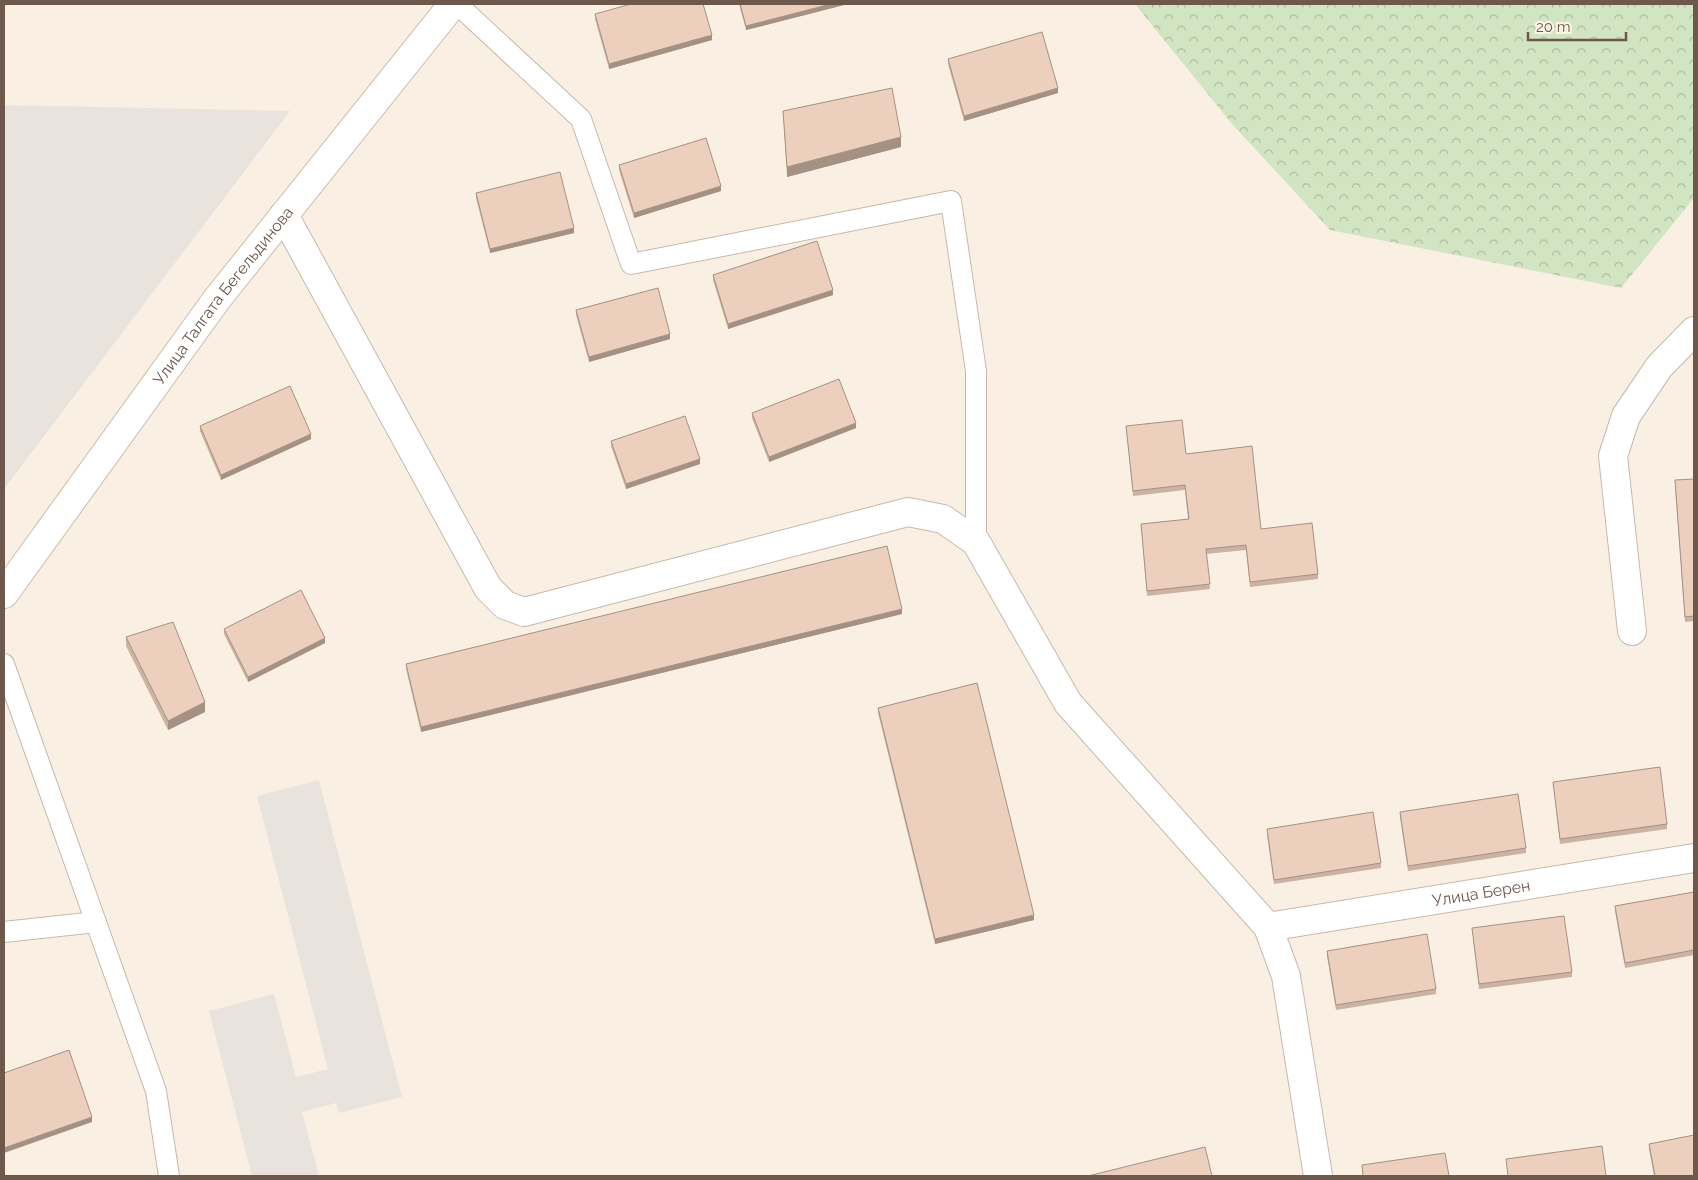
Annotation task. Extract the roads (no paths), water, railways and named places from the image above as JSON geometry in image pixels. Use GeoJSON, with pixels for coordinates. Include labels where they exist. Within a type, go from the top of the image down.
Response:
{"type":"FeatureCollection","features":[{"type":"Feature","properties":{"kind":"street","name":"Улица Талгата Бегельдинова"},"geometry":{"type":"LineString","coordinates":[[4,594],[216,298],[453,4]]}},
{"type":"Feature","properties":{"kind":"street"},"geometry":{"type":"LineString","coordinates":[[284,216],[488,588],[504,605],[524,612],[908,512],[944,519],[976,542],[1068,702],[1268,927],[1286,976],[1318,1176]]}},
{"type":"Feature","properties":{"kind":"street"},"geometry":{"type":"LineString","coordinates":[[1632,631],[1613,456],[1626,416],[1659,367],[1694,331]]}},
{"type":"Feature","properties":{"kind":"street","name":"Улица Берен"},"geometry":{"type":"LineString","coordinates":[[1268,927],[1694,858]]}},
{"type":"Feature","properties":{"kind":"lane"},"geometry":{"type":"LineString","coordinates":[[457,4],[581,119],[631,264],[951,201],[976,371],[976,542]]}},
{"type":"Feature","properties":{"kind":"lane"},"geometry":{"type":"LineString","coordinates":[[4,664],[156,1090],[169,1176]]}},
{"type":"Feature","properties":{"kind":"lane"},"geometry":{"type":"LineString","coordinates":[[4,932],[96,922]]}}]}
